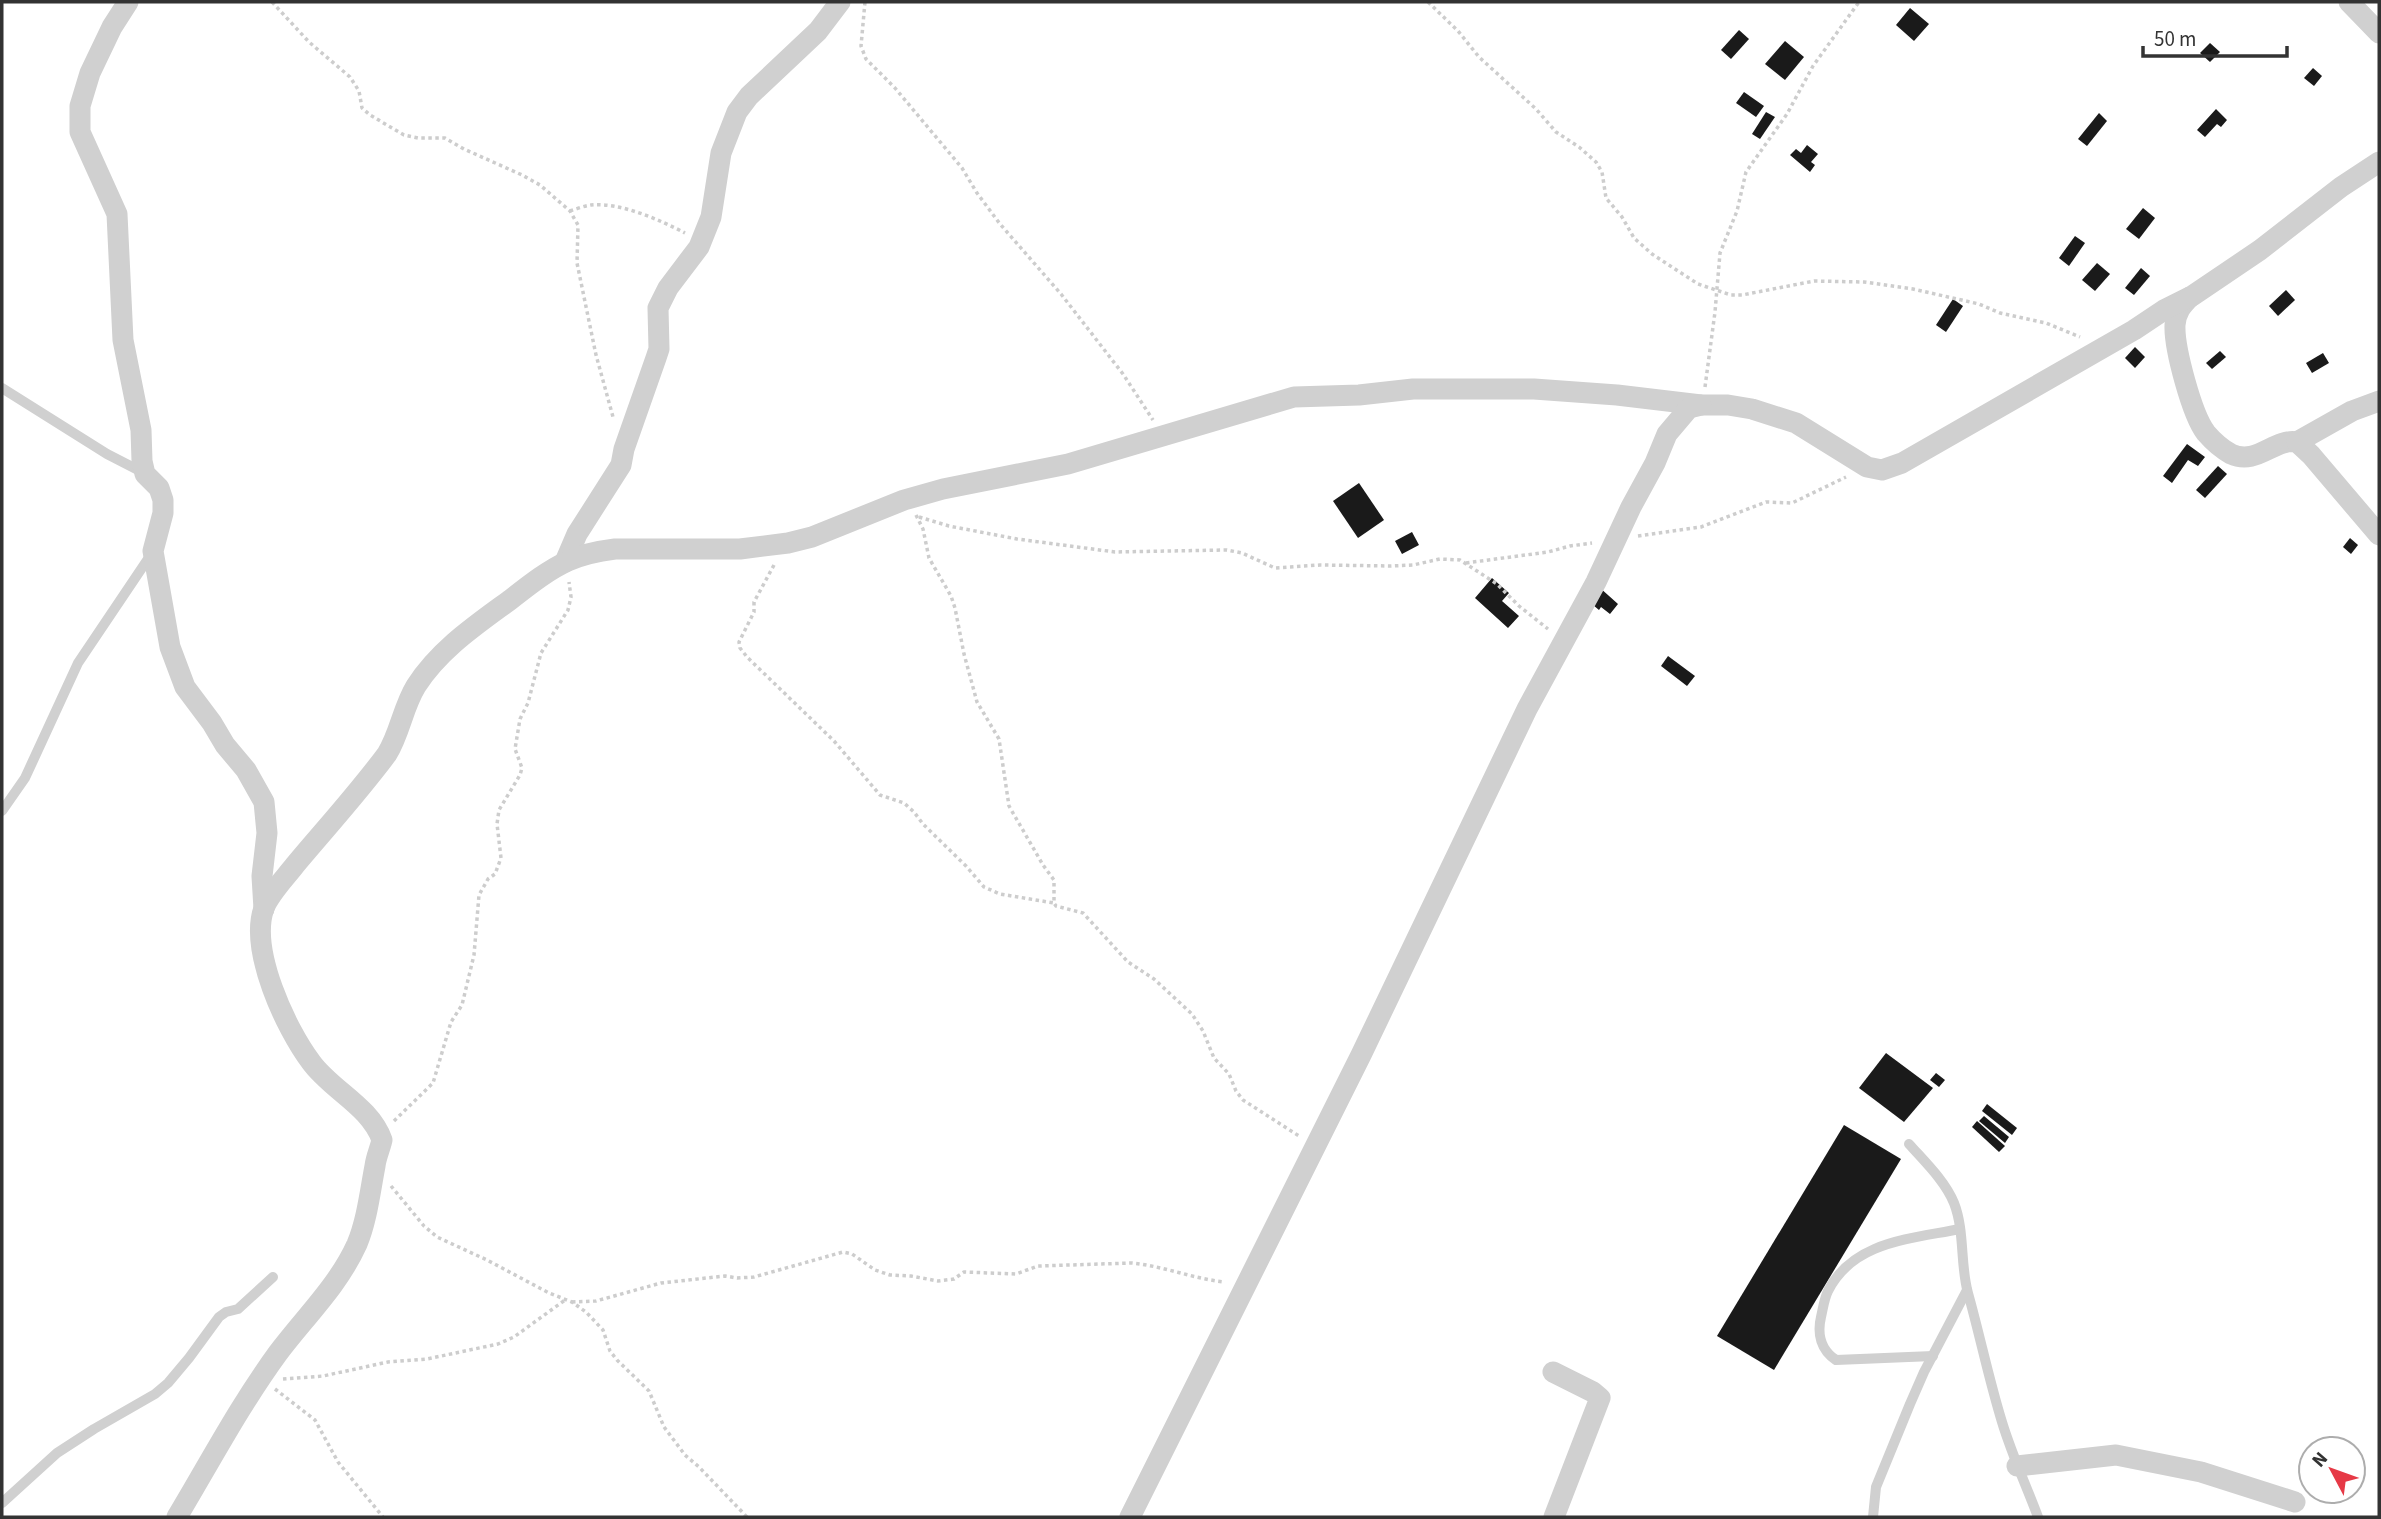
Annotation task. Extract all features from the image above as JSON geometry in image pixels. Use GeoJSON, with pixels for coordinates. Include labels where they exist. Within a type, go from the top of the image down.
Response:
{"type":"FeatureCollection","features":[{"type":"Feature","properties":{"kind":"street"},"geometry":{"type":"LineString","coordinates":[[128,2],[112,27],[90,73],[80,106],[80,132],[117,214],[123,340],[141,430],[142,461],[145,474],[159,488],[163,500],[163,513],[153,551],[170,647],[185,687],[225,745],[246,770],[264,802],[267,833],[262,876],[264,909],[261,943],[266,967],[282,1011],[300,1048],[314,1067],[348,1096],[372,1122],[382,1140],[358,1243],[335,1282],[294,1332],[226,1432],[177,1517]]}},
{"type":"Feature","properties":{"kind":"street"},"geometry":{"type":"LineString","coordinates":[[570,560],[577,534],[621,465],[624,449],[659,349],[657,308],[668,288],[699,247],[711,217],[721,153],[737,112],[750,96],[818,31],[840,2]]}},
{"type":"Feature","properties":{"kind":"street"},"geometry":{"type":"LineString","coordinates":[[2349,2],[2379,33]]}},
{"type":"Feature","properties":{"kind":"street"},"geometry":{"type":"LineString","coordinates":[[264,909],[287,875],[387,754],[394,743],[404,709],[429,668],[450,645],[469,630],[570,560],[615,549],[740,549],[788,543],[911,508],[943,489],[1068,464],[1294,397],[1359,395],[1413,389],[1574,391],[1702,405],[1728,405],[1752,409],[1796,423],[1867,467],[1882,470],[1902,463],[2192,296],[2260,250],[2341,187],[2379,162]]}},
{"type":"Feature","properties":{"kind":"street"},"geometry":{"type":"LineString","coordinates":[[2192,296],[2180,307],[2175,324],[2176,338],[2196,414],[2206,433],[2233,455],[2258,456],[2284,443],[2297,442],[2352,411],[2379,401]]}},
{"type":"Feature","properties":{"kind":"street"},"geometry":{"type":"LineString","coordinates":[[1130,1517],[1315,1147],[1527,709],[1596,582],[1656,463],[1667,435],[1689,408],[1702,405]]}},
{"type":"Feature","properties":{"kind":"street"},"geometry":{"type":"LineString","coordinates":[[2297,442],[2379,535]]}},
{"type":"Feature","properties":{"kind":"street"},"geometry":{"type":"LineString","coordinates":[[1553,1372],[1594,1392],[1600,1398],[1554,1517]]}},
{"type":"Feature","properties":{"kind":"street"},"geometry":{"type":"LineString","coordinates":[[2017,1466],[2116,1455],[2201,1472],[2295,1503]]}},
{"type":"Feature","properties":{"kind":"lane"},"geometry":{"type":"LineString","coordinates":[[2,388],[107,454],[145,474]]}},
{"type":"Feature","properties":{"kind":"lane"},"geometry":{"type":"LineString","coordinates":[[2,811],[25,778],[78,663],[153,551]]}},
{"type":"Feature","properties":{"kind":"lane"},"geometry":{"type":"LineString","coordinates":[[1909,1144],[1932,1170],[1954,1203],[1967,1290],[1988,1373],[2017,1466],[2038,1517]]}},
{"type":"Feature","properties":{"kind":"lane"},"geometry":{"type":"LineString","coordinates":[[1933,1356],[1836,1360],[1829,1356],[1821,1344],[1819,1324],[1827,1293],[1838,1275],[1861,1254],[1882,1244],[1960,1229]]}},
{"type":"Feature","properties":{"kind":"lane"},"geometry":{"type":"LineString","coordinates":[[2,1503],[57,1453],[141,1404],[168,1384],[219,1317],[238,1309],[273,1277]]}},
{"type":"Feature","properties":{"kind":"lane"},"geometry":{"type":"LineString","coordinates":[[1873,1517],[1876,1486],[1910,1404],[1967,1290]]}},
{"type":"Feature","properties":{"kind":"path"},"geometry":{"type":"LineString","coordinates":[[272,2],[309,43],[350,77],[359,91],[362,108],[370,115],[404,135],[445,138],[540,185],[570,211],[578,225],[577,263],[596,355],[624,449]]}},
{"type":"Feature","properties":{"kind":"path"},"geometry":{"type":"LineString","coordinates":[[866,2],[861,46],[866,59],[917,114],[961,168],[1000,224],[1061,294],[1123,374],[1163,437]]}},
{"type":"Feature","properties":{"kind":"path"},"geometry":{"type":"LineString","coordinates":[[1428,2],[1479,57],[1536,109],[1556,132],[1589,154],[1602,172],[1606,198],[1634,238],[1682,275],[1717,291],[1742,295],[1814,281],[1838,280],[1913,289],[1979,303],[2000,313],[2046,323],[2100,349]]}},
{"type":"Feature","properties":{"kind":"path"},"geometry":{"type":"LineString","coordinates":[[1702,405],[1720,253],[1737,211],[1745,172],[1787,114],[1813,66],[1859,2]]}},
{"type":"Feature","properties":{"kind":"path"},"geometry":{"type":"LineString","coordinates":[[570,211],[591,205],[623,209],[664,222],[689,235],[699,247]]}},
{"type":"Feature","properties":{"kind":"path"},"geometry":{"type":"LineString","coordinates":[[1466,563],[1701,527],[1766,502],[1792,503],[1867,470],[1882,470]]}},
{"type":"Feature","properties":{"kind":"path"},"geometry":{"type":"LineString","coordinates":[[911,508],[949,526],[1017,539],[1115,552],[1227,550],[1242,553],[1275,568],[1320,565],[1402,566],[1440,559],[1460,560],[1497,584],[1519,606],[1563,641]]}},
{"type":"Feature","properties":{"kind":"path"},"geometry":{"type":"LineString","coordinates":[[911,508],[929,558],[951,596],[979,707],[999,739],[1009,806],[1054,880],[1054,902]]}},
{"type":"Feature","properties":{"kind":"path"},"geometry":{"type":"LineString","coordinates":[[788,543],[754,602],[754,612],[739,642],[740,648],[809,719],[835,741],[880,795],[909,807],[984,887],[1000,894],[1054,902],[1083,913],[1128,962],[1154,979],[1192,1014],[1203,1031],[1214,1058],[1229,1074],[1243,1100],[1315,1147]]}},
{"type":"Feature","properties":{"kind":"path"},"geometry":{"type":"LineString","coordinates":[[382,1140],[396,1118],[433,1083],[451,1022],[462,1005],[474,955],[479,895],[495,874],[501,858],[497,824],[499,810],[522,768],[515,749],[520,719],[528,703],[541,653],[568,610],[573,557],[570,560]]}},
{"type":"Feature","properties":{"kind":"path"},"geometry":{"type":"LineString","coordinates":[[375,1162],[381,1166],[392,1188],[424,1226],[437,1237],[572,1302],[596,1301],[661,1283],[725,1276],[754,1277],[843,1252],[852,1254],[875,1270],[890,1275],[938,1281],[954,1279],[964,1272],[1016,1274],[1038,1266],[1132,1263],[1147,1264],[1203,1280],[1246,1285]]}},
{"type":"Feature","properties":{"kind":"path"},"geometry":{"type":"LineString","coordinates":[[261,1382],[323,1376],[498,1344],[514,1337],[565,1300]]}},
{"type":"Feature","properties":{"kind":"path"},"geometry":{"type":"LineString","coordinates":[[572,1302],[596,1322],[603,1331],[610,1351],[649,1391],[664,1427],[685,1455],[699,1466],[747,1517]]}},
{"type":"Feature","properties":{"kind":"path"},"geometry":{"type":"LineString","coordinates":[[261,1382],[315,1420],[338,1462],[383,1517]]}},
{"type":"Feature","properties":{"kind":"building"},"geometry":{"type":"Polygon","coordinates":[[[1910,8],[1929,24],[1914,41],[1896,25],[1910,8]]]}},
{"type":"Feature","properties":{"kind":"building"},"geometry":{"type":"Polygon","coordinates":[[[1739,30],[1749,39],[1731,59],[1721,50],[1739,30]]]}},
{"type":"Feature","properties":{"kind":"building"},"geometry":{"type":"Polygon","coordinates":[[[1785,41],[1804,57],[1785,80],[1765,64],[1785,41]]]}},
{"type":"Feature","properties":{"kind":"building"},"geometry":{"type":"Polygon","coordinates":[[[2210,43],[2220,52],[2210,62],[2200,53],[2210,43]]]}},
{"type":"Feature","properties":{"kind":"building"},"geometry":{"type":"Polygon","coordinates":[[[2313,68],[2322,76],[2314,86],[2304,78],[2313,68]]]}},
{"type":"Feature","properties":{"kind":"building"},"geometry":{"type":"Polygon","coordinates":[[[1744,92],[1764,106],[1756,117],[1736,103],[1744,92]]]}},
{"type":"Feature","properties":{"kind":"building"},"geometry":{"type":"Polygon","coordinates":[[[2216,109],[2227,120],[2221,127],[2217,124],[2205,137],[2197,130],[2216,109]]]}},
{"type":"Feature","properties":{"kind":"building"},"geometry":{"type":"Polygon","coordinates":[[[1766,112],[1775,117],[1760,139],[1752,134],[1766,112]]]}},
{"type":"Feature","properties":{"kind":"building"},"geometry":{"type":"Polygon","coordinates":[[[2099,113],[2107,121],[2087,146],[2078,139],[2099,113]]]}},
{"type":"Feature","properties":{"kind":"building"},"geometry":{"type":"Polygon","coordinates":[[[1807,145],[1818,154],[1811,162],[1815,165],[1810,172],[1790,155],[1796,149],[1801,153],[1807,145]]]}},
{"type":"Feature","properties":{"kind":"building"},"geometry":{"type":"Polygon","coordinates":[[[2143,208],[2155,218],[2139,239],[2126,229],[2143,208]]]}},
{"type":"Feature","properties":{"kind":"building"},"geometry":{"type":"Polygon","coordinates":[[[2075,236],[2085,243],[2069,266],[2059,258],[2075,236]]]}},
{"type":"Feature","properties":{"kind":"building"},"geometry":{"type":"Polygon","coordinates":[[[2097,263],[2110,274],[2095,291],[2082,280],[2097,263]]]}},
{"type":"Feature","properties":{"kind":"building"},"geometry":{"type":"Polygon","coordinates":[[[2141,268],[2150,276],[2134,295],[2125,288],[2141,268]]]}},
{"type":"Feature","properties":{"kind":"building"},"geometry":{"type":"Polygon","coordinates":[[[2286,290],[2295,300],[2278,316],[2269,306],[2286,290]]]}},
{"type":"Feature","properties":{"kind":"building"},"geometry":{"type":"Polygon","coordinates":[[[1953,299],[1963,306],[1946,332],[1936,325],[1953,299]]]}},
{"type":"Feature","properties":{"kind":"building"},"geometry":{"type":"Polygon","coordinates":[[[2135,347],[2145,357],[2135,368],[2125,358],[2135,347]]]}},
{"type":"Feature","properties":{"kind":"building"},"geometry":{"type":"Polygon","coordinates":[[[2220,351],[2226,357],[2212,369],[2206,363],[2220,351]]]}},
{"type":"Feature","properties":{"kind":"building"},"geometry":{"type":"Polygon","coordinates":[[[2323,353],[2329,363],[2312,373],[2306,363],[2323,353]]]}},
{"type":"Feature","properties":{"kind":"building"},"geometry":{"type":"Polygon","coordinates":[[[2187,444],[2205,457],[2198,466],[2188,460],[2172,483],[2163,476],[2187,444]]]}},
{"type":"Feature","properties":{"kind":"building"},"geometry":{"type":"Polygon","coordinates":[[[2218,466],[2227,474],[2205,498],[2196,490],[2218,466]]]}},
{"type":"Feature","properties":{"kind":"building"},"geometry":{"type":"Polygon","coordinates":[[[1359,483],[1384,520],[1358,538],[1333,501],[1359,483]]]}},
{"type":"Feature","properties":{"kind":"building"},"geometry":{"type":"Polygon","coordinates":[[[1412,532],[1419,545],[1402,554],[1395,541],[1412,532]]]}},
{"type":"Feature","properties":{"kind":"building"},"geometry":{"type":"Polygon","coordinates":[[[2350,538],[2358,545],[2351,554],[2343,547],[2350,538]]]}},
{"type":"Feature","properties":{"kind":"building"},"geometry":{"type":"Polygon","coordinates":[[[1492,578],[1509,593],[1502,601],[1519,616],[1508,628],[1475,598],[1492,578]]]}},
{"type":"Feature","properties":{"kind":"building"},"geometry":{"type":"Polygon","coordinates":[[[1599,587],[1618,604],[1610,614],[1593,605],[1599,587]]]}},
{"type":"Feature","properties":{"kind":"building"},"geometry":{"type":"Polygon","coordinates":[[[1668,656],[1695,676],[1687,686],[1661,666],[1668,656]]]}},
{"type":"Feature","properties":{"kind":"building"},"geometry":{"type":"Polygon","coordinates":[[[1886,1053],[1933,1088],[1904,1122],[1859,1088],[1886,1053]]]}},
{"type":"Feature","properties":{"kind":"building"},"geometry":{"type":"Polygon","coordinates":[[[1936,1073],[1945,1080],[1939,1087],[1930,1080],[1936,1073]]]}},
{"type":"Feature","properties":{"kind":"building"},"geometry":{"type":"Polygon","coordinates":[[[1987,1104],[2017,1128],[2012,1135],[1982,1111],[1987,1104]]]}},
{"type":"Feature","properties":{"kind":"building"},"geometry":{"type":"Polygon","coordinates":[[[1984,1116],[2009,1137],[2005,1143],[1979,1121],[1984,1116]]]}},
{"type":"Feature","properties":{"kind":"building"},"geometry":{"type":"Polygon","coordinates":[[[1977,1121],[2005,1146],[1999,1152],[1972,1127],[1977,1121]]]}},
{"type":"Feature","properties":{"kind":"building"},"geometry":{"type":"Polygon","coordinates":[[[1844,1125],[1901,1159],[1774,1370],[1717,1336],[1844,1125]]]}}]}
